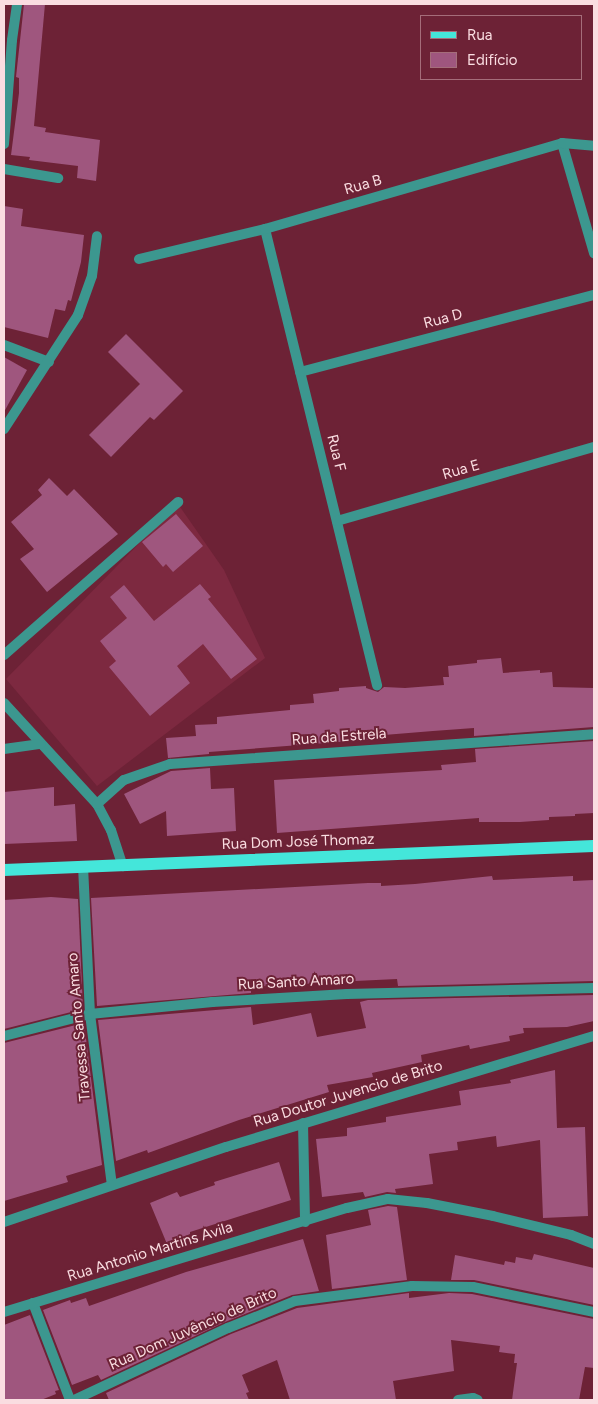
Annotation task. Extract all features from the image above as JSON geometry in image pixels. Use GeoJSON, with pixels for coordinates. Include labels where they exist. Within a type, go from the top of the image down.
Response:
{"type":"FeatureCollection","features":[{"type":"Feature","properties":{"kind":"main road","name":"Rua Dom José Thomaz"},"geometry":{"type":"LineString","coordinates":[[4,870],[594,846]]}},
{"type":"Feature","properties":{"kind":"street"},"geometry":{"type":"LineString","coordinates":[[4,144],[8,39],[17,4]]}},
{"type":"Feature","properties":{"kind":"street"},"geometry":{"type":"LineString","coordinates":[[562,143],[594,253]]}},
{"type":"Feature","properties":{"kind":"street","name":"Rua B"},"geometry":{"type":"LineString","coordinates":[[139,259],[266,229],[562,143],[594,146]]}},
{"type":"Feature","properties":{"kind":"street"},"geometry":{"type":"LineString","coordinates":[[4,169],[58,178]]}},
{"type":"Feature","properties":{"kind":"street","name":"Rua F"},"geometry":{"type":"LineString","coordinates":[[266,229],[377,685]]}},
{"type":"Feature","properties":{"kind":"street"},"geometry":{"type":"LineString","coordinates":[[4,430],[78,315],[92,276],[97,236]]}},
{"type":"Feature","properties":{"kind":"street","name":"Rua D"},"geometry":{"type":"LineString","coordinates":[[300,372],[594,295]]}},
{"type":"Feature","properties":{"kind":"street"},"geometry":{"type":"LineString","coordinates":[[4,345],[49,362]]}},
{"type":"Feature","properties":{"kind":"street","name":"Rua E"},"geometry":{"type":"LineString","coordinates":[[337,521],[594,447]]}},
{"type":"Feature","properties":{"kind":"street"},"geometry":{"type":"LineString","coordinates":[[4,656],[178,502]]}},
{"type":"Feature","properties":{"kind":"street"},"geometry":{"type":"LineString","coordinates":[[4,703],[97,804],[111,830],[123,866]]}},
{"type":"Feature","properties":{"kind":"street","name":"Rua da Estrela"},"geometry":{"type":"LineString","coordinates":[[97,804],[124,780],[170,764],[594,734]]}},
{"type":"Feature","properties":{"kind":"street"},"geometry":{"type":"LineString","coordinates":[[4,749],[40,744]]}},
{"type":"Feature","properties":{"kind":"street","name":"Travessa Santo Amaro"},"geometry":{"type":"LineString","coordinates":[[83,866],[90,1014],[112,1185]]}},
{"type":"Feature","properties":{"kind":"street","name":"Rua Santo Amaro"},"geometry":{"type":"LineString","coordinates":[[4,1036],[90,1014],[212,1002],[346,994],[594,988]]}},
{"type":"Feature","properties":{"kind":"street","name":"Rua Doutor Juvencio de Brito"},"geometry":{"type":"LineString","coordinates":[[4,1222],[303,1123],[594,1036]]}},
{"type":"Feature","properties":{"kind":"street"},"geometry":{"type":"LineString","coordinates":[[303,1123],[305,1222]]}},
{"type":"Feature","properties":{"kind":"street","name":"Rua Antonio Martins Avila"},"geometry":{"type":"LineString","coordinates":[[4,1312],[347,1208],[388,1199],[427,1203],[493,1216],[571,1235],[594,1244]]}},
{"type":"Feature","properties":{"kind":"street","name":"Rua Dom Juvêncio de Brito"},"geometry":{"type":"LineString","coordinates":[[74,1400],[228,1328],[294,1301],[412,1286],[473,1287],[594,1312]]}},
{"type":"Feature","properties":{"kind":"street"},"geometry":{"type":"LineString","coordinates":[[33,1303],[70,1400]]}},
{"type":"Feature","properties":{"kind":"street"},"geometry":{"type":"LineString","coordinates":[[458,1400],[473,1398],[478,1400]]}},
{"type":"Feature","properties":{"kind":"shaded area"},"geometry":{"type":"Polygon","coordinates":[[[178,504],[224,570],[265,658],[97,786],[6,679],[178,504]]]}},
{"type":"Feature","properties":{"kind":"building"},"geometry":{"type":"Polygon","coordinates":[[[24,4],[45,4],[34,126],[46,128],[45,132],[100,140],[96,181],[77,178],[78,166],[29,160],[30,157],[11,155],[19,93],[19,78],[16,77],[24,4]]]}},
{"type":"Feature","properties":{"kind":"building"},"geometry":{"type":"Polygon","coordinates":[[[4,206],[23,209],[21,226],[84,235],[81,262],[71,301],[68,300],[65,311],[55,309],[48,338],[4,327],[4,206]]]}},
{"type":"Feature","properties":{"kind":"building"},"geometry":{"type":"Polygon","coordinates":[[[126,334],[183,391],[154,420],[150,417],[111,457],[89,435],[140,384],[108,352],[126,334]]]}},
{"type":"Feature","properties":{"kind":"building"},"geometry":{"type":"Polygon","coordinates":[[[4,357],[27,370],[4,412],[4,357]]]}},
{"type":"Feature","properties":{"kind":"building"},"geometry":{"type":"Polygon","coordinates":[[[49,478],[67,496],[74,489],[118,534],[47,592],[20,559],[34,549],[11,522],[42,495],[38,490],[49,478]]]}},
{"type":"Feature","properties":{"kind":"building"},"geometry":{"type":"Polygon","coordinates":[[[176,514],[203,546],[173,572],[166,564],[163,567],[142,542],[176,514]]]}},
{"type":"Feature","properties":{"kind":"building"},"geometry":{"type":"Polygon","coordinates":[[[200,584],[211,597],[208,599],[257,659],[231,679],[203,644],[177,666],[190,683],[150,716],[109,667],[116,661],[100,641],[127,618],[110,597],[124,585],[154,621],[200,584]]]}},
{"type":"Feature","properties":{"kind":"building"},"geometry":{"type":"Polygon","coordinates":[[[501,658],[503,673],[540,670],[540,673],[552,672],[553,687],[594,688],[594,727],[474,736],[474,728],[384,735],[384,738],[365,740],[209,752],[209,754],[168,758],[166,738],[196,736],[195,725],[217,724],[217,717],[290,710],[290,705],[314,703],[313,694],[339,691],[339,688],[366,686],[366,688],[378,692],[384,687],[405,688],[444,685],[443,677],[449,677],[448,666],[477,663],[477,660],[501,658]]]}},
{"type":"Feature","properties":{"kind":"building"},"geometry":{"type":"Polygon","coordinates":[[[594,741],[594,813],[549,817],[549,820],[520,822],[479,822],[479,818],[277,833],[274,780],[442,770],[441,765],[476,762],[475,749],[594,741]]]}},
{"type":"Feature","properties":{"kind":"building"},"geometry":{"type":"Polygon","coordinates":[[[210,768],[211,789],[234,788],[236,831],[167,836],[166,811],[140,824],[124,794],[171,771],[210,768]]]}},
{"type":"Feature","properties":{"kind":"building"},"geometry":{"type":"Polygon","coordinates":[[[54,787],[54,806],[75,804],[77,841],[4,844],[4,792],[54,787]]]}},
{"type":"Feature","properties":{"kind":"building"},"geometry":{"type":"Polygon","coordinates":[[[492,876],[493,880],[573,876],[573,881],[594,880],[594,981],[398,986],[397,979],[355,981],[251,987],[251,993],[97,1006],[91,898],[368,883],[381,883],[381,886],[492,876]]]}},
{"type":"Feature","properties":{"kind":"building"},"geometry":{"type":"Polygon","coordinates":[[[51,897],[78,899],[83,1009],[4,1029],[4,900],[51,897]]]}},
{"type":"Feature","properties":{"kind":"building"},"geometry":{"type":"Polygon","coordinates":[[[594,995],[594,1021],[567,1027],[523,1028],[524,1033],[509,1036],[510,1041],[470,1049],[469,1045],[421,1055],[422,1062],[372,1073],[373,1077],[327,1085],[329,1092],[239,1120],[148,1153],[147,1150],[116,1161],[98,1020],[251,1007],[253,1025],[311,1013],[317,1037],[366,1028],[360,1002],[368,1000],[594,995]]]}},
{"type":"Feature","properties":{"kind":"building"},"geometry":{"type":"Polygon","coordinates":[[[84,1023],[102,1165],[66,1176],[68,1182],[4,1201],[4,1043],[84,1023]]]}},
{"type":"Feature","properties":{"kind":"building"},"geometry":{"type":"Polygon","coordinates":[[[555,1070],[557,1128],[585,1127],[588,1216],[543,1218],[540,1140],[497,1147],[496,1136],[457,1142],[458,1150],[429,1154],[433,1184],[395,1189],[396,1193],[387,1192],[365,1197],[363,1192],[322,1197],[316,1139],[347,1136],[347,1128],[386,1122],[386,1117],[461,1105],[459,1091],[511,1083],[510,1080],[555,1070]]]}},
{"type":"Feature","properties":{"kind":"building"},"geometry":{"type":"Polygon","coordinates":[[[279,1162],[291,1200],[190,1232],[190,1234],[167,1244],[150,1203],[177,1192],[180,1197],[215,1185],[214,1182],[279,1162]]]}},
{"type":"Feature","properties":{"kind":"building"},"geometry":{"type":"Polygon","coordinates":[[[388,1206],[397,1207],[407,1280],[332,1289],[326,1235],[371,1225],[368,1210],[388,1206]]]}},
{"type":"Feature","properties":{"kind":"building"},"geometry":{"type":"Polygon","coordinates":[[[303,1239],[319,1291],[292,1295],[225,1322],[101,1380],[98,1375],[72,1385],[43,1310],[70,1300],[71,1303],[86,1298],[89,1306],[186,1272],[303,1239]]]}},
{"type":"Feature","properties":{"kind":"building"},"geometry":{"type":"Polygon","coordinates":[[[534,1254],[594,1268],[594,1305],[474,1280],[451,1280],[455,1255],[504,1265],[505,1261],[515,1263],[516,1257],[532,1260],[534,1254]]]}},
{"type":"Feature","properties":{"kind":"building"},"geometry":{"type":"Polygon","coordinates":[[[409,1293],[409,1298],[449,1293],[472,1294],[594,1319],[594,1368],[585,1367],[579,1400],[512,1400],[517,1363],[514,1363],[515,1354],[499,1352],[500,1346],[451,1340],[454,1371],[393,1381],[396,1400],[290,1400],[277,1360],[242,1375],[249,1392],[246,1393],[249,1400],[109,1400],[106,1393],[231,1334],[297,1308],[409,1293]]]}},
{"type":"Feature","properties":{"kind":"building"},"geometry":{"type":"Polygon","coordinates":[[[30,1315],[59,1390],[55,1391],[56,1394],[41,1400],[4,1400],[4,1325],[30,1315]]]}}]}
